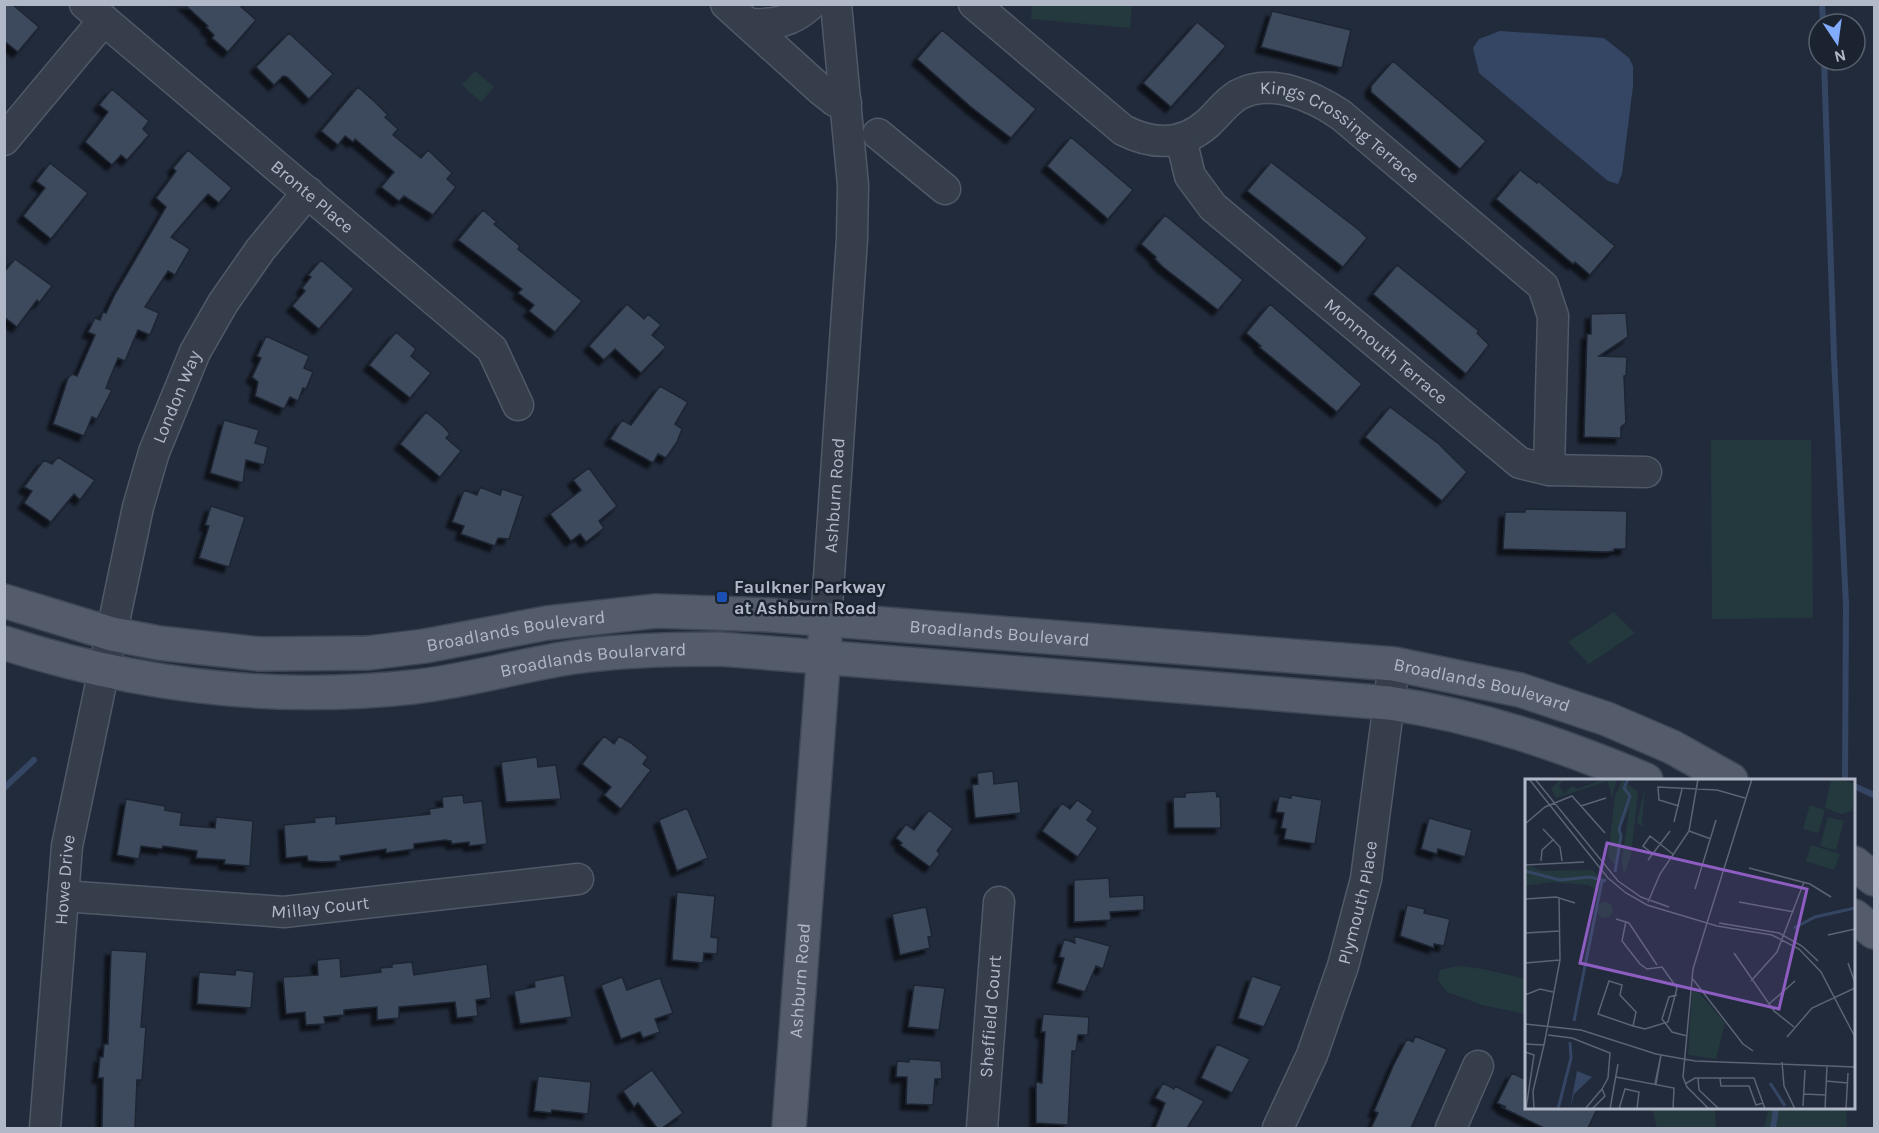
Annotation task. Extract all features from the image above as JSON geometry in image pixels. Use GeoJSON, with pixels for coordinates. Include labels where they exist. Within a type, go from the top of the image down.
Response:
{"type":"FeatureCollection","features":[{"type":"Feature","properties":{"kind":"main road","name":"Broadlands Boulevard"},"geometry":{"type":"LineString","coordinates":[[4,601],[112,634],[214,650],[314,655],[425,646],[547,623],[656,611],[769,615],[1394,664],[1520,690],[1607,719],[1672,747],[1729,779]]}},
{"type":"Feature","properties":{"kind":"main road","name":"Ashburn Road"},"geometry":{"type":"LineString","coordinates":[[789,1128],[826,621]]}},
{"type":"Feature","properties":{"kind":"main road"},"geometry":{"type":"LineString","coordinates":[[4,643],[105,672]]}},
{"type":"Feature","properties":{"kind":"main road","name":"Broadlands Boularvard"},"geometry":{"type":"LineString","coordinates":[[105,672],[223,690],[279,693],[364,692],[470,678],[574,657],[664,648],[720,650],[824,660]]}},
{"type":"Feature","properties":{"kind":"main road","name":"Broadlands Boulevard"},"geometry":{"type":"LineString","coordinates":[[824,660],[1389,703],[1457,715],[1515,730],[1643,779]]}},
{"type":"Feature","properties":{"kind":"main road"},"geometry":{"type":"LineString","coordinates":[[1855,864],[1875,879]]}},
{"type":"Feature","properties":{"kind":"main road"},"geometry":{"type":"LineString","coordinates":[[1855,917],[1875,932]]}},
{"type":"Feature","properties":{"kind":"street"},"geometry":{"type":"LineString","coordinates":[[726,4],[821,90],[836,100],[846,103]]}},
{"type":"Feature","properties":{"kind":"street"},"geometry":{"type":"LineString","coordinates":[[749,24],[771,25],[788,21],[811,4]]}},
{"type":"Feature","properties":{"kind":"street","name":"Ashburn Road"},"geometry":{"type":"LineString","coordinates":[[826,621],[852,238],[853,185],[837,4]]}},
{"type":"Feature","properties":{"kind":"street","name":"Kings Crossing Terrace"},"geometry":{"type":"LineString","coordinates":[[974,4],[1123,130],[1150,141],[1181,139],[1201,129],[1229,101],[1249,90],[1275,88],[1313,98],[1341,115],[1536,278],[1548,295],[1553,316],[1549,470]]}},
{"type":"Feature","properties":{"kind":"street"},"geometry":{"type":"LineString","coordinates":[[4,140],[95,13]]}},
{"type":"Feature","properties":{"kind":"street","name":"Bronte Place"},"geometry":{"type":"LineString","coordinates":[[95,13],[492,349],[518,405]]}},
{"type":"Feature","properties":{"kind":"street"},"geometry":{"type":"LineString","coordinates":[[878,134],[945,189]]}},
{"type":"Feature","properties":{"kind":"street","name":"Monmouth Terrace"},"geometry":{"type":"LineString","coordinates":[[1181,139],[1190,176],[1213,207],[1492,442],[1520,463],[1549,470],[1646,472]]}},
{"type":"Feature","properties":{"kind":"street","name":"London Way"},"geometry":{"type":"LineString","coordinates":[[112,634],[138,507],[154,452],[175,395],[195,352],[223,303],[260,250],[308,192]]}},
{"type":"Feature","properties":{"kind":"street","name":"Howe Drive"},"geometry":{"type":"LineString","coordinates":[[45,1128],[67,846],[112,634]]}},
{"type":"Feature","properties":{"kind":"street","name":"Plymouth Place"},"geometry":{"type":"LineString","coordinates":[[1278,1128],[1312,1056],[1353,929],[1370,860],[1394,664]]}},
{"type":"Feature","properties":{"kind":"street","name":"Millay Court"},"geometry":{"type":"LineString","coordinates":[[63,896],[284,912],[578,879]]}},
{"type":"Feature","properties":{"kind":"street","name":"Sheffield Court"},"geometry":{"type":"LineString","coordinates":[[982,1128],[999,902]]}},
{"type":"Feature","properties":{"kind":"street"},"geometry":{"type":"LineString","coordinates":[[1451,1128],[1478,1066]]}},
{"type":"Feature","properties":{"kind":"green space"},"geometry":{"type":"Polygon","coordinates":[[[1032,5],[1132,5],[1130,28],[1031,19],[1032,5]]]}},
{"type":"Feature","properties":{"kind":"green space"},"geometry":{"type":"Polygon","coordinates":[[[475,71],[494,87],[481,102],[462,85],[475,71]]]}},
{"type":"Feature","properties":{"kind":"green space"},"geometry":{"type":"Polygon","coordinates":[[[1711,440],[1811,440],[1813,618],[1712,619],[1711,440]]]}},
{"type":"Feature","properties":{"kind":"green space"},"geometry":{"type":"Polygon","coordinates":[[[1614,612],[1635,633],[1589,664],[1568,642],[1614,612]]]}},
{"type":"Feature","properties":{"kind":"green space"},"geometry":{"type":"Polygon","coordinates":[[[1458,966],[1525,979],[1525,1014],[1482,1005],[1447,992],[1438,980],[1440,970],[1458,966]]]}},
{"type":"Feature","properties":{"kind":"green space"},"geometry":{"type":"Polygon","coordinates":[[[1652,1109],[1715,1109],[1716,1128],[1657,1128],[1652,1109]]]}},
{"type":"Feature","properties":{"kind":"green space"},"geometry":{"type":"Polygon","coordinates":[[[1769,1109],[1846,1109],[1847,1128],[1764,1128],[1769,1109]]]}},
{"type":"Feature","properties":{"kind":"water"},"geometry":{"type":"Polygon","coordinates":[[[1500,31],[1604,38],[1629,58],[1633,66],[1633,86],[1622,174],[1618,184],[1608,181],[1479,73],[1473,48],[1479,39],[1500,31]]]}},
{"type":"Feature","properties":{"kind":"building"},"geometry":{"type":"Polygon","coordinates":[[[4,4],[12,4],[39,27],[18,52],[4,41],[4,4]]]}},
{"type":"Feature","properties":{"kind":"building"},"geometry":{"type":"Polygon","coordinates":[[[184,4],[238,4],[256,20],[228,52],[212,38],[214,35],[206,27],[208,26],[184,4]]]}},
{"type":"Feature","properties":{"kind":"building"},"geometry":{"type":"Polygon","coordinates":[[[1272,11],[1351,30],[1342,68],[1261,47],[1272,11]]]}},
{"type":"Feature","properties":{"kind":"building"},"geometry":{"type":"Polygon","coordinates":[[[1197,22],[1226,46],[1171,107],[1143,83],[1197,22]]]}},
{"type":"Feature","properties":{"kind":"building"},"geometry":{"type":"Polygon","coordinates":[[[942,30],[1036,109],[1011,138],[971,107],[917,59],[942,30]]]}},
{"type":"Feature","properties":{"kind":"building"},"geometry":{"type":"Polygon","coordinates":[[[289,33],[333,74],[309,99],[287,77],[283,76],[274,85],[256,67],[289,33]]]}},
{"type":"Feature","properties":{"kind":"building"},"geometry":{"type":"Polygon","coordinates":[[[1393,61],[1486,141],[1460,169],[1371,92],[1371,86],[1393,61]]]}},
{"type":"Feature","properties":{"kind":"building"},"geometry":{"type":"Polygon","coordinates":[[[358,87],[388,115],[385,117],[398,129],[393,135],[421,158],[428,150],[452,173],[447,179],[456,187],[433,215],[404,196],[399,201],[381,187],[394,172],[355,139],[353,142],[345,136],[338,145],[321,131],[358,87]]]}},
{"type":"Feature","properties":{"kind":"building"},"geometry":{"type":"Polygon","coordinates":[[[112,89],[149,121],[143,129],[149,135],[127,160],[121,155],[112,165],[85,142],[108,112],[99,105],[112,89]]]}},
{"type":"Feature","properties":{"kind":"building"},"geometry":{"type":"Polygon","coordinates":[[[1071,137],[1133,190],[1108,219],[1047,166],[1071,137]]]}},
{"type":"Feature","properties":{"kind":"building"},"geometry":{"type":"Polygon","coordinates":[[[188,150],[232,188],[219,203],[208,194],[171,237],[190,249],[175,275],[168,271],[145,307],[159,313],[150,335],[138,330],[125,361],[118,358],[106,388],[112,390],[97,419],[92,417],[84,436],[53,424],[68,378],[72,374],[77,376],[95,335],[88,332],[95,318],[100,320],[103,312],[106,313],[166,207],[156,198],[176,171],[173,168],[188,150]]]}},
{"type":"Feature","properties":{"kind":"building"},"geometry":{"type":"Polygon","coordinates":[[[1271,162],[1367,238],[1343,267],[1247,191],[1271,162]]]}},
{"type":"Feature","properties":{"kind":"building"},"geometry":{"type":"Polygon","coordinates":[[[50,163],[88,193],[51,239],[23,216],[45,188],[36,181],[50,163]]]}},
{"type":"Feature","properties":{"kind":"building"},"geometry":{"type":"Polygon","coordinates":[[[1520,170],[1537,183],[1538,181],[1615,246],[1590,275],[1575,262],[1573,264],[1496,199],[1520,170]]]}},
{"type":"Feature","properties":{"kind":"building"},"geometry":{"type":"Polygon","coordinates":[[[483,210],[497,222],[494,224],[520,246],[518,249],[582,301],[555,332],[529,311],[534,305],[518,293],[522,289],[458,240],[483,210]]]}},
{"type":"Feature","properties":{"kind":"building"},"geometry":{"type":"Polygon","coordinates":[[[1165,215],[1243,280],[1218,310],[1163,267],[1155,259],[1156,257],[1141,244],[1165,215]]]}},
{"type":"Feature","properties":{"kind":"building"},"geometry":{"type":"Polygon","coordinates":[[[15,259],[52,286],[39,303],[37,300],[17,327],[4,317],[4,272],[15,259]]]}},
{"type":"Feature","properties":{"kind":"building"},"geometry":{"type":"Polygon","coordinates":[[[321,260],[354,289],[319,329],[292,306],[305,291],[302,288],[311,277],[308,275],[321,260]]]}},
{"type":"Feature","properties":{"kind":"building"},"geometry":{"type":"Polygon","coordinates":[[[1397,265],[1479,331],[1477,333],[1489,345],[1466,374],[1373,294],[1397,265]]]}},
{"type":"Feature","properties":{"kind":"building"},"geometry":{"type":"Polygon","coordinates":[[[627,304],[644,319],[648,314],[661,325],[652,335],[666,347],[641,373],[615,349],[604,360],[589,346],[627,304]]]}},
{"type":"Feature","properties":{"kind":"building"},"geometry":{"type":"Polygon","coordinates":[[[1270,304],[1362,384],[1337,412],[1259,347],[1261,346],[1246,333],[1270,304]]]}},
{"type":"Feature","properties":{"kind":"building"},"geometry":{"type":"Polygon","coordinates":[[[1626,313],[1628,337],[1599,356],[1627,357],[1626,376],[1624,376],[1626,423],[1621,427],[1621,438],[1584,437],[1587,334],[1591,334],[1591,314],[1626,313]]]}},
{"type":"Feature","properties":{"kind":"building"},"geometry":{"type":"Polygon","coordinates":[[[396,332],[416,349],[411,356],[431,373],[410,398],[369,365],[396,332]]]}},
{"type":"Feature","properties":{"kind":"building"},"geometry":{"type":"Polygon","coordinates":[[[266,336],[309,356],[304,368],[313,372],[298,401],[290,397],[284,409],[255,396],[258,382],[252,377],[261,358],[257,356],[266,336]]]}},
{"type":"Feature","properties":{"kind":"building"},"geometry":{"type":"Polygon","coordinates":[[[660,386],[688,402],[675,424],[682,429],[677,442],[666,458],[658,454],[653,463],[610,439],[622,420],[631,425],[660,386]]]}},
{"type":"Feature","properties":{"kind":"building"},"geometry":{"type":"Polygon","coordinates":[[[1390,407],[1439,444],[1467,472],[1442,501],[1365,437],[1390,407]]]}},
{"type":"Feature","properties":{"kind":"building"},"geometry":{"type":"Polygon","coordinates":[[[426,412],[443,426],[450,434],[446,438],[461,451],[440,477],[400,444],[426,412]]]}},
{"type":"Feature","properties":{"kind":"building"},"geometry":{"type":"Polygon","coordinates":[[[224,420],[259,430],[255,443],[268,447],[264,465],[246,460],[243,483],[210,473],[224,420]]]}},
{"type":"Feature","properties":{"kind":"building"},"geometry":{"type":"Polygon","coordinates":[[[58,457],[95,480],[80,500],[74,494],[51,522],[24,503],[32,491],[24,487],[44,460],[52,464],[58,457]]]}},
{"type":"Feature","properties":{"kind":"building"},"geometry":{"type":"Polygon","coordinates":[[[589,468],[617,506],[599,521],[604,528],[586,542],[580,534],[571,541],[550,514],[581,490],[573,480],[589,468]]]}},
{"type":"Feature","properties":{"kind":"building"},"geometry":{"type":"Polygon","coordinates":[[[480,487],[500,495],[502,489],[523,496],[509,539],[498,538],[495,546],[461,534],[464,526],[452,522],[464,490],[477,495],[480,487]]]}},
{"type":"Feature","properties":{"kind":"building"},"geometry":{"type":"Polygon","coordinates":[[[211,506],[245,517],[229,567],[199,558],[209,526],[205,525],[211,506]]]}},
{"type":"Feature","properties":{"kind":"building"},"geometry":{"type":"Polygon","coordinates":[[[1525,509],[1627,511],[1626,549],[1614,549],[1614,551],[1607,552],[1503,549],[1505,512],[1525,512],[1525,509]]]}},
{"type":"Feature","properties":{"kind":"building"},"geometry":{"type":"Polygon","coordinates":[[[604,736],[614,744],[619,736],[648,757],[643,764],[651,770],[621,809],[604,795],[611,787],[582,764],[604,736]]]}},
{"type":"Feature","properties":{"kind":"building"},"geometry":{"type":"Polygon","coordinates":[[[537,757],[538,767],[556,765],[561,799],[506,802],[501,762],[537,757]]]}},
{"type":"Feature","properties":{"kind":"building"},"geometry":{"type":"Polygon","coordinates":[[[993,771],[994,784],[1018,781],[1021,813],[975,818],[972,785],[978,784],[977,773],[993,771]]]}},
{"type":"Feature","properties":{"kind":"building"},"geometry":{"type":"Polygon","coordinates":[[[1216,791],[1217,797],[1220,796],[1221,828],[1174,828],[1173,797],[1185,797],[1185,793],[1216,791]]]}},
{"type":"Feature","properties":{"kind":"building"},"geometry":{"type":"Polygon","coordinates":[[[463,795],[464,803],[482,801],[487,844],[469,846],[469,842],[452,844],[451,841],[445,840],[414,844],[414,849],[386,853],[386,849],[340,856],[341,861],[308,861],[307,856],[286,858],[284,825],[315,822],[314,818],[336,816],[336,824],[430,814],[429,809],[443,807],[442,797],[463,795]]]}},
{"type":"Feature","properties":{"kind":"building"},"geometry":{"type":"Polygon","coordinates":[[[1291,795],[1322,800],[1315,844],[1284,839],[1286,829],[1281,828],[1284,813],[1276,812],[1279,796],[1291,798],[1291,795]]]}},
{"type":"Feature","properties":{"kind":"building"},"geometry":{"type":"Polygon","coordinates":[[[126,799],[165,806],[165,810],[182,813],[180,825],[215,828],[216,817],[253,821],[250,866],[224,864],[225,860],[196,858],[197,851],[163,846],[162,849],[141,846],[139,859],[117,855],[126,799]]]}},
{"type":"Feature","properties":{"kind":"building"},"geometry":{"type":"Polygon","coordinates":[[[1077,800],[1093,811],[1087,820],[1098,828],[1078,857],[1042,831],[1062,803],[1070,809],[1077,800]]]}},
{"type":"Feature","properties":{"kind":"building"},"geometry":{"type":"Polygon","coordinates":[[[687,808],[708,858],[677,871],[659,820],[687,808]]]}},
{"type":"Feature","properties":{"kind":"building"},"geometry":{"type":"Polygon","coordinates":[[[929,810],[953,829],[937,851],[940,854],[930,867],[900,845],[902,843],[896,838],[906,824],[914,830],[929,810]]]}},
{"type":"Feature","properties":{"kind":"building"},"geometry":{"type":"Polygon","coordinates":[[[1429,818],[1472,830],[1465,857],[1438,849],[1437,854],[1421,849],[1429,818]]]}},
{"type":"Feature","properties":{"kind":"building"},"geometry":{"type":"Polygon","coordinates":[[[1109,878],[1110,897],[1144,895],[1144,910],[1110,912],[1111,920],[1074,922],[1074,880],[1109,878]]]}},
{"type":"Feature","properties":{"kind":"building"},"geometry":{"type":"Polygon","coordinates":[[[677,892],[715,896],[711,937],[718,938],[717,954],[704,953],[703,963],[672,960],[677,892]]]}},
{"type":"Feature","properties":{"kind":"building"},"geometry":{"type":"Polygon","coordinates":[[[1407,905],[1425,909],[1424,913],[1450,919],[1444,946],[1434,944],[1434,948],[1400,936],[1407,905]]]}},
{"type":"Feature","properties":{"kind":"building"},"geometry":{"type":"Polygon","coordinates":[[[926,907],[932,936],[928,937],[930,948],[900,955],[892,914],[926,907]]]}},
{"type":"Feature","properties":{"kind":"building"},"geometry":{"type":"Polygon","coordinates":[[[1074,936],[1110,946],[1103,969],[1096,966],[1085,992],[1057,983],[1064,958],[1059,957],[1064,939],[1075,943],[1074,936]]]}},
{"type":"Feature","properties":{"kind":"building"},"geometry":{"type":"Polygon","coordinates":[[[111,950],[147,952],[141,1027],[146,1027],[142,1080],[137,1080],[135,1128],[102,1128],[103,1078],[98,1078],[100,1057],[103,1057],[104,1044],[108,1044],[111,950]]]}},
{"type":"Feature","properties":{"kind":"building"},"geometry":{"type":"Polygon","coordinates":[[[340,958],[341,977],[381,972],[380,968],[392,967],[392,964],[412,962],[414,975],[487,964],[491,998],[476,1000],[478,1016],[457,1018],[455,1002],[399,1007],[399,1018],[377,1020],[377,1007],[344,1010],[344,1015],[324,1017],[325,1024],[306,1025],[305,1012],[286,1014],[283,977],[318,975],[317,960],[340,958]]]}},
{"type":"Feature","properties":{"kind":"building"},"geometry":{"type":"Polygon","coordinates":[[[236,970],[254,972],[251,1008],[197,1004],[199,972],[235,975],[236,970]]]}},
{"type":"Feature","properties":{"kind":"building"},"geometry":{"type":"Polygon","coordinates":[[[564,975],[572,1017],[520,1024],[514,991],[535,987],[534,981],[564,975]]]}},
{"type":"Feature","properties":{"kind":"building"},"geometry":{"type":"Polygon","coordinates":[[[1252,976],[1282,986],[1264,1027],[1238,1018],[1252,976]]]}},
{"type":"Feature","properties":{"kind":"building"},"geometry":{"type":"Polygon","coordinates":[[[622,977],[627,990],[660,978],[673,1013],[655,1019],[660,1032],[643,1038],[640,1032],[621,1039],[601,985],[622,977]]]}},
{"type":"Feature","properties":{"kind":"building"},"geometry":{"type":"Polygon","coordinates":[[[914,985],[945,988],[939,1030],[908,1027],[914,985]]]}},
{"type":"Feature","properties":{"kind":"building"},"geometry":{"type":"Polygon","coordinates":[[[1043,1014],[1089,1017],[1088,1035],[1078,1035],[1076,1051],[1072,1051],[1068,1125],[1036,1123],[1036,1082],[1042,1083],[1045,1032],[1041,1032],[1043,1014]]]}},
{"type":"Feature","properties":{"kind":"building"},"geometry":{"type":"Polygon","coordinates":[[[1415,1036],[1447,1049],[1411,1128],[1371,1128],[1378,1113],[1374,1111],[1393,1066],[1407,1039],[1413,1042],[1415,1036]]]}},
{"type":"Feature","properties":{"kind":"building"},"geometry":{"type":"Polygon","coordinates":[[[1217,1044],[1250,1059],[1232,1093],[1201,1078],[1217,1044]]]}},
{"type":"Feature","properties":{"kind":"building"},"geometry":{"type":"Polygon","coordinates":[[[909,1059],[941,1061],[942,1079],[935,1079],[933,1105],[906,1104],[907,1077],[896,1077],[897,1061],[909,1062],[909,1059]]]}},
{"type":"Feature","properties":{"kind":"building"},"geometry":{"type":"Polygon","coordinates":[[[652,1070],[683,1113],[662,1128],[657,1128],[638,1103],[634,1107],[623,1091],[652,1070]]]}},
{"type":"Feature","properties":{"kind":"building"},"geometry":{"type":"Polygon","coordinates":[[[1512,1073],[1525,1079],[1525,1109],[1597,1109],[1588,1128],[1544,1128],[1497,1103],[1512,1073]]]}},
{"type":"Feature","properties":{"kind":"building"},"geometry":{"type":"Polygon","coordinates":[[[538,1076],[591,1082],[588,1114],[552,1110],[551,1113],[534,1111],[538,1076]]]}},
{"type":"Feature","properties":{"kind":"building"},"geometry":{"type":"Polygon","coordinates":[[[1163,1083],[1174,1089],[1175,1086],[1204,1101],[1187,1128],[1155,1128],[1165,1103],[1155,1098],[1163,1083]]]}},
{"type":"Feature","properties":{"kind":"waterway"},"geometry":{"type":"LineString","coordinates":[[1822,4],[1822,12]]}},
{"type":"Feature","properties":{"kind":"waterway"},"geometry":{"type":"LineString","coordinates":[[1824,72],[1834,357],[1846,605],[1845,779]]}},
{"type":"Feature","properties":{"kind":"waterway"},"geometry":{"type":"LineString","coordinates":[[4,788],[34,760]]}},
{"type":"Feature","properties":{"kind":"waterway"},"geometry":{"type":"LineString","coordinates":[[1855,786],[1874,795]]}},
{"type":"Feature","properties":{"kind":"waterway"},"geometry":{"type":"LineString","coordinates":[[1773,1128],[1776,1109]]}},
{"type":"Feature","properties":{"kind":"place","name":"Faulkner Parkway at Ashburn Road"},"geometry":{"type":"Point","coordinates":[722,597]}}]}
